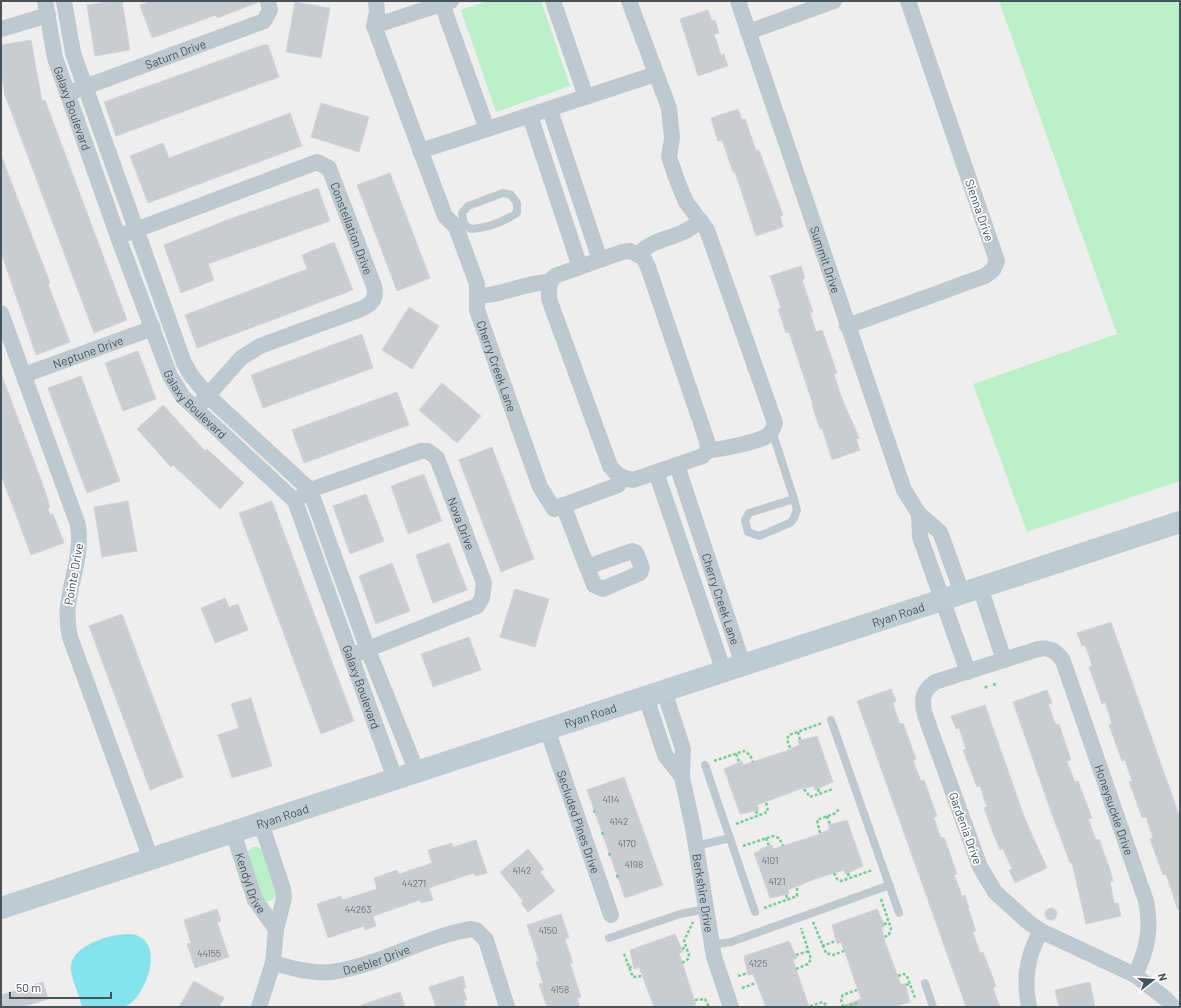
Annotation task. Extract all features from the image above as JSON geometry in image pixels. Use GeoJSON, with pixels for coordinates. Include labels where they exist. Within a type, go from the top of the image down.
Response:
{"type":"FeatureCollection","features":[{"type":"Feature","properties":{"kind":"main road","name":"Ryan Road"},"geometry":{"type":"LineString","coordinates":[[2,904],[151,859],[1180,522]]}},
{"type":"Feature","properties":{"kind":"street","name":"Galaxy Boulevard"},"geometry":{"type":"LineString","coordinates":[[64,1],[72,53],[184,363],[191,376],[208,396],[310,490],[368,650],[418,772]]}},
{"type":"Feature","properties":{"kind":"street","name":"Saturn Drive"},"geometry":{"type":"LineString","coordinates":[[67,94],[264,21],[270,10],[268,1]]}},
{"type":"Feature","properties":{"kind":"street","name":"Cherry Creek Lane"},"geometry":{"type":"LineString","coordinates":[[376,1],[377,12],[374,26],[445,216],[460,225],[477,284],[477,310],[540,487],[554,509],[563,505]]}},
{"type":"Feature","properties":{"kind":"street"},"geometry":{"type":"LineString","coordinates":[[553,1],[586,97]]}},
{"type":"Feature","properties":{"kind":"street"},"geometry":{"type":"LineString","coordinates":[[629,1],[669,108],[672,138],[670,157],[686,202],[708,230],[775,423],[772,431],[766,437],[718,450],[708,450]]}},
{"type":"Feature","properties":{"kind":"street","name":"Summit Drive"},"geometry":{"type":"LineString","coordinates":[[738,1],[847,326],[904,490],[920,514],[920,537],[962,593]]}},
{"type":"Feature","properties":{"kind":"street"},"geometry":{"type":"LineString","coordinates":[[748,32],[834,1]]}},
{"type":"Feature","properties":{"kind":"street","name":"Sienna Drive"},"geometry":{"type":"LineString","coordinates":[[847,326],[986,276],[993,270],[997,261],[908,1]]}},
{"type":"Feature","properties":{"kind":"street"},"geometry":{"type":"LineString","coordinates":[[374,26],[447,2],[486,129]]}},
{"type":"Feature","properties":{"kind":"street","name":"Galaxy Boulevard"},"geometry":{"type":"LineString","coordinates":[[46,8],[55,58],[67,94],[118,237],[176,388],[195,410],[295,501],[396,779]]}},
{"type":"Feature","properties":{"kind":"street"},"geometry":{"type":"LineString","coordinates":[[1,29],[46,8]]}},
{"type":"Feature","properties":{"kind":"street"},"geometry":{"type":"LineString","coordinates":[[420,151],[550,110],[656,74]]}},
{"type":"Feature","properties":{"kind":"street"},"geometry":{"type":"LineString","coordinates":[[550,110],[600,260]]}},
{"type":"Feature","properties":{"kind":"street"},"geometry":{"type":"LineString","coordinates":[[530,116],[580,267]]}},
{"type":"Feature","properties":{"kind":"street","name":"Constellation Drive"},"geometry":{"type":"LineString","coordinates":[[118,237],[317,162],[329,168],[374,286],[374,300],[370,305],[361,309],[260,346],[241,358],[195,410]]}},
{"type":"Feature","properties":{"kind":"street"},"geometry":{"type":"LineString","coordinates":[[638,254],[644,248],[653,243],[680,234],[701,221]]}},
{"type":"Feature","properties":{"kind":"street"},"geometry":{"type":"LineString","coordinates":[[630,251],[643,257],[648,267],[707,441],[708,450],[703,456],[633,480],[623,478],[616,474],[610,466],[550,299],[550,282],[555,276],[600,260],[622,252],[630,251]]}},
{"type":"Feature","properties":{"kind":"street"},"geometry":{"type":"LineString","coordinates":[[477,296],[502,293],[539,282],[550,282]]}},
{"type":"Feature","properties":{"kind":"street","name":"Pointe Drive"},"geometry":{"type":"LineString","coordinates":[[1,313],[78,525],[79,552],[67,607],[70,637],[151,859]]}},
{"type":"Feature","properties":{"kind":"street","name":"Neptune Drive"},"geometry":{"type":"LineString","coordinates":[[24,375],[153,328]]}},
{"type":"Feature","properties":{"kind":"street","name":"Nova Drive"},"geometry":{"type":"LineString","coordinates":[[295,501],[310,490],[421,451],[428,451],[437,458],[484,583],[482,598],[477,606],[351,656]]}},
{"type":"Feature","properties":{"kind":"street","name":"Cherry Creek Lane"},"geometry":{"type":"LineString","coordinates":[[677,465],[734,668]]}},
{"type":"Feature","properties":{"kind":"street","name":"Cherry Creek Lane"},"geometry":{"type":"LineString","coordinates":[[656,472],[734,668]]}},
{"type":"Feature","properties":{"kind":"street"},"geometry":{"type":"LineString","coordinates":[[587,567],[563,505],[618,485],[623,478]]}},
{"type":"Feature","properties":{"kind":"street"},"geometry":{"type":"LineString","coordinates":[[962,593],[1004,660]]}},
{"type":"Feature","properties":{"kind":"street"},"geometry":{"type":"LineString","coordinates":[[962,593],[968,672]]}},
{"type":"Feature","properties":{"kind":"street","name":"Honeysuckle Drive"},"geometry":{"type":"LineString","coordinates":[[986,666],[1046,648],[1056,652],[1063,661],[1148,912],[1148,939],[1145,954],[1135,975]]}},
{"type":"Feature","properties":{"kind":"street","name":"Gardenia Drive"},"geometry":{"type":"LineString","coordinates":[[986,666],[935,682],[926,690],[922,700],[925,715],[980,867],[995,892],[1028,922],[1041,931],[1135,975]]}},
{"type":"Feature","properties":{"kind":"street","name":"Berkshire Drive"},"geometry":{"type":"LineString","coordinates":[[655,694],[665,755],[682,777],[696,846],[714,957],[731,1007]]}},
{"type":"Feature","properties":{"kind":"street","name":"Secluded Pines Drive"},"geometry":{"type":"LineString","coordinates":[[547,729],[611,915]]}},
{"type":"Feature","properties":{"kind":"street","name":"Kendyl Drive"},"geometry":{"type":"LineString","coordinates":[[259,1007],[273,963],[276,929],[284,898],[283,889],[261,823]]}},
{"type":"Feature","properties":{"kind":"street","name":"Kendyl Drive"},"geometry":{"type":"LineString","coordinates":[[233,832],[255,900],[276,929]]}},
{"type":"Feature","properties":{"kind":"street","name":"Doebler Drive"},"geometry":{"type":"LineString","coordinates":[[273,963],[296,969],[330,972],[354,966],[465,930],[476,930],[486,940],[507,1007]]}},
{"type":"Feature","properties":{"kind":"street"},"geometry":{"type":"LineString","coordinates":[[1029,1007],[1026,994],[1026,969],[1034,943],[1041,931]]}},
{"type":"Feature","properties":{"kind":"street"},"geometry":{"type":"LineString","coordinates":[[1135,975],[1166,999],[1173,1007]]}},
{"type":"Feature","properties":{"kind":"lane"},"geometry":{"type":"LineString","coordinates":[[502,193],[511,195],[517,203],[517,213],[507,220],[483,228],[471,229],[460,225],[462,213],[468,206],[484,198],[502,193]]}},
{"type":"Feature","properties":{"kind":"lane"},"geometry":{"type":"LineString","coordinates":[[772,431],[794,499],[797,510],[790,523],[759,536],[748,532],[745,520],[749,513],[794,499]]}},
{"type":"Feature","properties":{"kind":"lane"},"geometry":{"type":"LineString","coordinates":[[829,721],[899,912]]}},
{"type":"Feature","properties":{"kind":"lane"},"geometry":{"type":"LineString","coordinates":[[707,764],[730,838],[757,911]]}},
{"type":"Feature","properties":{"kind":"lane"},"geometry":{"type":"LineString","coordinates":[[696,846],[730,838]]}},
{"type":"Feature","properties":{"kind":"lane"},"geometry":{"type":"LineString","coordinates":[[712,945],[731,942],[890,885]]}},
{"type":"Feature","properties":{"kind":"lane"},"geometry":{"type":"LineString","coordinates":[[608,938],[680,914],[706,909]]}},
{"type":"Feature","properties":{"kind":"lane"},"geometry":{"type":"LineString","coordinates":[[925,983],[933,1007]]}},
{"type":"Feature","properties":{"kind":"path"},"geometry":{"type":"LineString","coordinates":[[790,748],[787,737],[829,721]]}},
{"type":"Feature","properties":{"kind":"path"},"geometry":{"type":"LineString","coordinates":[[798,732],[800,740]]}},
{"type":"Feature","properties":{"kind":"path"},"geometry":{"type":"LineString","coordinates":[[707,764],[747,751],[753,762]]}},
{"type":"Feature","properties":{"kind":"path"},"geometry":{"type":"LineString","coordinates":[[736,754],[739,762]]}},
{"type":"Feature","properties":{"kind":"path"},"geometry":{"type":"LineString","coordinates":[[804,789],[810,797],[833,789]]}},
{"type":"Feature","properties":{"kind":"path"},"geometry":{"type":"LineString","coordinates":[[818,789],[820,794]]}},
{"type":"Feature","properties":{"kind":"path"},"geometry":{"type":"LineString","coordinates":[[732,825],[768,811],[766,802]]}},
{"type":"Feature","properties":{"kind":"path"},"geometry":{"type":"LineString","coordinates":[[820,833],[817,820],[836,813],[839,809]]}},
{"type":"Feature","properties":{"kind":"path"},"geometry":{"type":"LineString","coordinates":[[756,811],[758,816]]}},
{"type":"Feature","properties":{"kind":"path"},"geometry":{"type":"LineString","coordinates":[[827,816],[830,824]]}},
{"type":"Feature","properties":{"kind":"path"},"geometry":{"type":"LineString","coordinates":[[740,847],[773,836],[777,837],[783,846]]}},
{"type":"Feature","properties":{"kind":"path"},"geometry":{"type":"LineString","coordinates":[[766,838],[769,846]]}},
{"type":"Feature","properties":{"kind":"path"},"geometry":{"type":"LineString","coordinates":[[834,873],[839,881],[875,869]]}},
{"type":"Feature","properties":{"kind":"path"},"geometry":{"type":"LineString","coordinates":[[848,873],[850,878]]}},
{"type":"Feature","properties":{"kind":"path"},"geometry":{"type":"LineString","coordinates":[[757,911],[797,896],[797,886]]}},
{"type":"Feature","properties":{"kind":"path"},"geometry":{"type":"LineString","coordinates":[[786,895],[788,900]]}},
{"type":"Feature","properties":{"kind":"path"},"geometry":{"type":"LineString","coordinates":[[880,896],[891,933],[884,937]]}},
{"type":"Feature","properties":{"kind":"path"},"geometry":{"type":"LineString","coordinates":[[682,962],[688,960],[689,957],[685,938],[694,920]]}},
{"type":"Feature","properties":{"kind":"path"},"geometry":{"type":"LineString","coordinates":[[813,920],[823,950],[830,955],[844,951]]}},
{"type":"Feature","properties":{"kind":"path"},"geometry":{"type":"LineString","coordinates":[[884,924],[889,923]]}},
{"type":"Feature","properties":{"kind":"path"},"geometry":{"type":"LineString","coordinates":[[796,969],[810,962],[811,956],[799,924]]}},
{"type":"Feature","properties":{"kind":"path"},"geometry":{"type":"LineString","coordinates":[[822,946],[836,941]]}},
{"type":"Feature","properties":{"kind":"path"},"geometry":{"type":"LineString","coordinates":[[682,949],[686,947]]}},
{"type":"Feature","properties":{"kind":"path"},"geometry":{"type":"LineString","coordinates":[[796,955],[809,951]]}},
{"type":"Feature","properties":{"kind":"path"},"geometry":{"type":"LineString","coordinates":[[624,954],[633,977],[642,976]]}},
{"type":"Feature","properties":{"kind":"path"},"geometry":{"type":"LineString","coordinates":[[629,968],[633,966]]}},
{"type":"Feature","properties":{"kind":"path"},"geometry":{"type":"LineString","coordinates":[[738,976],[748,973]]}},
{"type":"Feature","properties":{"kind":"path"},"geometry":{"type":"LineString","coordinates":[[898,976],[906,974],[915,998]]}},
{"type":"Feature","properties":{"kind":"path"},"geometry":{"type":"LineString","coordinates":[[742,988],[756,983]]}},
{"type":"Feature","properties":{"kind":"path"},"geometry":{"type":"LineString","coordinates":[[906,985],[910,984]]}},
{"type":"Feature","properties":{"kind":"path"},"geometry":{"type":"LineString","coordinates":[[857,990],[843,995],[841,999],[844,1007],[857,1003]]}},
{"type":"Feature","properties":{"kind":"path"},"geometry":{"type":"LineString","coordinates":[[695,1000],[705,999],[709,1007]]}},
{"type":"Feature","properties":{"kind":"path"},"geometry":{"type":"LineString","coordinates":[[810,1006],[823,1002],[828,1007]]}},
{"type":"Feature","properties":{"kind":"green space"},"geometry":{"type":"Polygon","coordinates":[[[487,1],[541,1],[570,86],[496,112],[461,10],[487,1]]]}},
{"type":"Feature","properties":{"kind":"green space"},"geometry":{"type":"Polygon","coordinates":[[[999,1],[1180,1],[1180,481],[1027,532],[973,384],[1117,334],[999,1]]]}},
{"type":"Feature","properties":{"kind":"green space"},"geometry":{"type":"Polygon","coordinates":[[[253,847],[258,847],[263,851],[276,891],[275,897],[270,901],[264,901],[260,896],[247,856],[248,851],[253,847]]]}},
{"type":"Feature","properties":{"kind":"water"},"geometry":{"type":"Polygon","coordinates":[[[116,935],[136,935],[146,942],[150,951],[151,961],[145,984],[133,1001],[126,1006],[82,1007],[73,980],[71,963],[86,946],[116,935]]]}},
{"type":"Feature","properties":{"kind":"building"},"geometry":{"type":"Polygon","coordinates":[[[122,1],[130,50],[95,56],[87,5],[122,1]]]}},
{"type":"Feature","properties":{"kind":"building"},"geometry":{"type":"Polygon","coordinates":[[[151,1],[259,2],[217,18],[216,15],[152,38],[140,5],[151,1]]]}},
{"type":"Feature","properties":{"kind":"building"},"geometry":{"type":"Polygon","coordinates":[[[295,2],[330,8],[321,58],[286,52],[295,2]]]}},
{"type":"Feature","properties":{"kind":"building"},"geometry":{"type":"Polygon","coordinates":[[[708,10],[712,21],[715,20],[719,33],[714,34],[721,55],[724,54],[728,66],[698,76],[680,19],[708,10]]]}},
{"type":"Feature","properties":{"kind":"building"},"geometry":{"type":"Polygon","coordinates":[[[31,40],[42,101],[45,100],[127,320],[94,333],[5,95],[1,71],[1,45],[31,40]]]}},
{"type":"Feature","properties":{"kind":"building"},"geometry":{"type":"Polygon","coordinates":[[[263,45],[268,45],[279,77],[116,136],[104,102],[263,45]]]}},
{"type":"Feature","properties":{"kind":"building"},"geometry":{"type":"Polygon","coordinates":[[[321,103],[369,117],[359,152],[311,137],[321,103]]]}},
{"type":"Feature","properties":{"kind":"building"},"geometry":{"type":"Polygon","coordinates":[[[738,109],[742,120],[745,119],[756,150],[759,150],[783,215],[780,216],[783,227],[756,236],[735,172],[733,172],[722,140],[718,141],[711,118],[738,109]]]}},
{"type":"Feature","properties":{"kind":"building"},"geometry":{"type":"Polygon","coordinates":[[[290,113],[302,146],[148,203],[130,156],[163,143],[169,158],[290,113]]]}},
{"type":"Feature","properties":{"kind":"building"},"geometry":{"type":"Polygon","coordinates":[[[1,155],[50,283],[48,284],[70,342],[36,355],[1,252],[1,155]]]}},
{"type":"Feature","properties":{"kind":"building"},"geometry":{"type":"Polygon","coordinates":[[[390,173],[430,278],[397,291],[357,185],[390,173]]]}},
{"type":"Feature","properties":{"kind":"building"},"geometry":{"type":"Polygon","coordinates":[[[318,188],[330,221],[208,264],[214,280],[181,293],[164,245],[227,220],[318,188]]]}},
{"type":"Feature","properties":{"kind":"building"},"geometry":{"type":"Polygon","coordinates":[[[334,242],[353,290],[197,348],[185,315],[307,269],[302,255],[334,242]]]}},
{"type":"Feature","properties":{"kind":"building"},"geometry":{"type":"Polygon","coordinates":[[[801,266],[805,278],[802,280],[813,312],[810,312],[816,332],[822,330],[837,373],[834,374],[841,396],[859,438],[856,439],[860,450],[832,460],[822,428],[820,429],[789,332],[786,333],[778,309],[781,308],[770,276],[801,266]]]}},
{"type":"Feature","properties":{"kind":"building"},"geometry":{"type":"Polygon","coordinates":[[[409,307],[439,326],[412,369],[382,350],[409,307]]]}},
{"type":"Feature","properties":{"kind":"building"},"geometry":{"type":"Polygon","coordinates":[[[362,334],[373,368],[263,408],[251,375],[362,334]]]}},
{"type":"Feature","properties":{"kind":"building"},"geometry":{"type":"Polygon","coordinates":[[[138,351],[156,399],[123,411],[105,363],[138,351]]]}},
{"type":"Feature","properties":{"kind":"building"},"geometry":{"type":"Polygon","coordinates":[[[2,376],[43,485],[50,507],[48,508],[50,515],[53,514],[64,543],[31,555],[1,475],[2,376]]]}},
{"type":"Feature","properties":{"kind":"building"},"geometry":{"type":"Polygon","coordinates":[[[81,376],[120,481],[87,493],[48,388],[81,376]]]}},
{"type":"Feature","properties":{"kind":"building"},"geometry":{"type":"Polygon","coordinates":[[[442,383],[481,416],[457,443],[419,410],[442,383]]]}},
{"type":"Feature","properties":{"kind":"building"},"geometry":{"type":"Polygon","coordinates":[[[397,392],[409,425],[304,463],[292,430],[397,392]]]}},
{"type":"Feature","properties":{"kind":"building"},"geometry":{"type":"Polygon","coordinates":[[[163,405],[205,451],[207,449],[244,483],[220,509],[173,465],[171,467],[137,429],[163,405]]]}},
{"type":"Feature","properties":{"kind":"building"},"geometry":{"type":"Polygon","coordinates":[[[492,447],[534,559],[501,572],[459,460],[492,447]]]}},
{"type":"Feature","properties":{"kind":"building"},"geometry":{"type":"Polygon","coordinates":[[[424,474],[442,521],[408,534],[391,486],[424,474]]]}},
{"type":"Feature","properties":{"kind":"building"},"geometry":{"type":"Polygon","coordinates":[[[366,494],[384,541],[350,554],[333,506],[366,494]]]}},
{"type":"Feature","properties":{"kind":"building"},"geometry":{"type":"Polygon","coordinates":[[[128,501],[137,551],[102,557],[94,507],[128,501]]]}},
{"type":"Feature","properties":{"kind":"building"},"geometry":{"type":"Polygon","coordinates":[[[272,501],[354,721],[321,734],[239,513],[272,501]]]}},
{"type":"Feature","properties":{"kind":"building"},"geometry":{"type":"Polygon","coordinates":[[[449,543],[467,590],[433,603],[416,555],[449,543]]]}},
{"type":"Feature","properties":{"kind":"building"},"geometry":{"type":"Polygon","coordinates":[[[392,563],[410,611],[376,624],[359,576],[392,563]]]}},
{"type":"Feature","properties":{"kind":"building"},"geometry":{"type":"Polygon","coordinates":[[[515,589],[549,599],[535,647],[500,637],[515,589]]]}},
{"type":"Feature","properties":{"kind":"building"},"geometry":{"type":"Polygon","coordinates":[[[225,598],[229,607],[238,604],[248,630],[215,643],[201,608],[225,598]]]}},
{"type":"Feature","properties":{"kind":"building"},"geometry":{"type":"Polygon","coordinates":[[[122,614],[183,777],[150,790],[89,626],[122,614]]]}},
{"type":"Feature","properties":{"kind":"building"},"geometry":{"type":"Polygon","coordinates":[[[1111,622],[1180,818],[1180,909],[1178,910],[1166,874],[1163,875],[1150,839],[1153,838],[1146,817],[1142,818],[1129,782],[1132,781],[1125,760],[1122,761],[1109,725],[1112,724],[1105,702],[1102,704],[1089,667],[1092,666],[1085,645],[1082,646],[1077,633],[1111,622]]]}},
{"type":"Feature","properties":{"kind":"building"},"geometry":{"type":"Polygon","coordinates":[[[469,637],[481,670],[433,687],[421,654],[469,637]]]}},
{"type":"Feature","properties":{"kind":"building"},"geometry":{"type":"Polygon","coordinates":[[[891,689],[896,701],[893,703],[896,713],[900,724],[903,723],[916,759],[913,760],[921,781],[924,780],[937,816],[934,817],[937,828],[941,838],[944,837],[957,874],[954,875],[962,896],[965,895],[976,931],[973,932],[980,953],[983,952],[996,986],[993,988],[1000,1007],[966,1007],[857,701],[891,689]]]}},
{"type":"Feature","properties":{"kind":"building"},"geometry":{"type":"Polygon","coordinates":[[[1047,690],[1052,703],[1048,704],[1056,725],[1059,724],[1071,760],[1067,761],[1075,782],[1078,781],[1092,818],[1088,819],[1096,840],[1099,839],[1110,870],[1113,881],[1110,882],[1114,903],[1118,903],[1121,916],[1086,924],[1072,863],[1070,863],[1049,806],[1013,702],[1047,690]]]}},
{"type":"Feature","properties":{"kind":"building"},"geometry":{"type":"Polygon","coordinates":[[[251,698],[272,766],[232,778],[218,735],[239,728],[231,704],[251,698]]]}},
{"type":"Feature","properties":{"kind":"building"},"geometry":{"type":"Polygon","coordinates":[[[985,705],[1025,819],[1047,868],[1015,883],[1009,870],[1012,869],[1003,849],[1000,850],[993,833],[984,808],[987,807],[980,786],[977,787],[963,750],[966,749],[959,728],[956,729],[951,716],[985,705]]]}},
{"type":"Feature","properties":{"kind":"building"},"geometry":{"type":"Polygon","coordinates":[[[817,736],[833,782],[815,790],[814,786],[800,789],[757,805],[759,810],[740,814],[724,769],[742,761],[743,765],[786,751],[799,745],[798,741],[817,736]]]}},
{"type":"Feature","properties":{"kind":"building"},"geometry":{"type":"Polygon","coordinates":[[[624,777],[663,885],[625,898],[587,790],[624,777]]]}},
{"type":"Feature","properties":{"kind":"building"},"geometry":{"type":"Polygon","coordinates":[[[847,820],[863,866],[845,874],[844,870],[815,879],[788,890],[789,894],[770,898],[754,853],[760,851],[760,849],[772,845],[773,849],[817,835],[830,829],[828,825],[847,820]]]}},
{"type":"Feature","properties":{"kind":"building"},"geometry":{"type":"Polygon","coordinates":[[[476,840],[487,873],[475,876],[474,873],[429,888],[433,900],[421,903],[420,900],[373,916],[376,926],[365,930],[364,926],[328,938],[317,904],[341,896],[342,900],[377,889],[374,878],[397,870],[399,874],[432,863],[428,850],[452,843],[453,847],[476,840]]]}},
{"type":"Feature","properties":{"kind":"building"},"geometry":{"type":"Polygon","coordinates":[[[528,849],[544,869],[540,872],[555,891],[528,912],[521,903],[523,901],[500,872],[528,849]]]}},
{"type":"Feature","properties":{"kind":"building"},"geometry":{"type":"Polygon","coordinates":[[[1051,908],[1055,910],[1057,914],[1055,918],[1051,920],[1047,918],[1045,914],[1047,910],[1051,908]]]}},
{"type":"Feature","properties":{"kind":"building"},"geometry":{"type":"Polygon","coordinates":[[[217,909],[221,921],[217,922],[229,957],[195,968],[187,944],[191,943],[184,920],[217,909]]]}},
{"type":"Feature","properties":{"kind":"building"},"geometry":{"type":"Polygon","coordinates":[[[877,909],[885,926],[882,928],[885,942],[901,985],[905,983],[910,1002],[895,1007],[842,1007],[861,999],[841,942],[837,944],[832,925],[877,909]]]}},
{"type":"Feature","properties":{"kind":"building"},"geometry":{"type":"Polygon","coordinates":[[[561,914],[569,938],[565,939],[573,963],[570,963],[581,997],[577,998],[580,1007],[547,1007],[539,984],[543,983],[536,962],[539,961],[527,925],[561,914]]]}},
{"type":"Feature","properties":{"kind":"building"},"geometry":{"type":"Polygon","coordinates":[[[675,934],[683,952],[679,953],[696,1005],[689,1007],[654,1007],[639,967],[634,969],[630,950],[675,934]]]}},
{"type":"Feature","properties":{"kind":"building"},"geometry":{"type":"Polygon","coordinates":[[[789,941],[797,958],[793,960],[809,1007],[766,1007],[753,974],[748,975],[744,956],[789,941]]]}},
{"type":"Feature","properties":{"kind":"building"},"geometry":{"type":"Polygon","coordinates":[[[463,976],[466,988],[463,989],[467,1000],[464,1001],[466,1007],[436,1007],[429,987],[463,976]]]}},
{"type":"Feature","properties":{"kind":"building"},"geometry":{"type":"Polygon","coordinates":[[[194,981],[224,998],[219,1007],[179,1007],[194,981]]]}},
{"type":"Feature","properties":{"kind":"building"},"geometry":{"type":"Polygon","coordinates":[[[43,982],[48,999],[23,1007],[1,1007],[1,995],[43,982]]]}},
{"type":"Feature","properties":{"kind":"building"},"geometry":{"type":"Polygon","coordinates":[[[1090,982],[1095,1007],[1059,1007],[1055,990],[1090,982]]]}},
{"type":"Feature","properties":{"kind":"building"},"geometry":{"type":"Polygon","coordinates":[[[400,992],[405,1007],[362,1007],[361,1005],[400,992]]]}}]}
